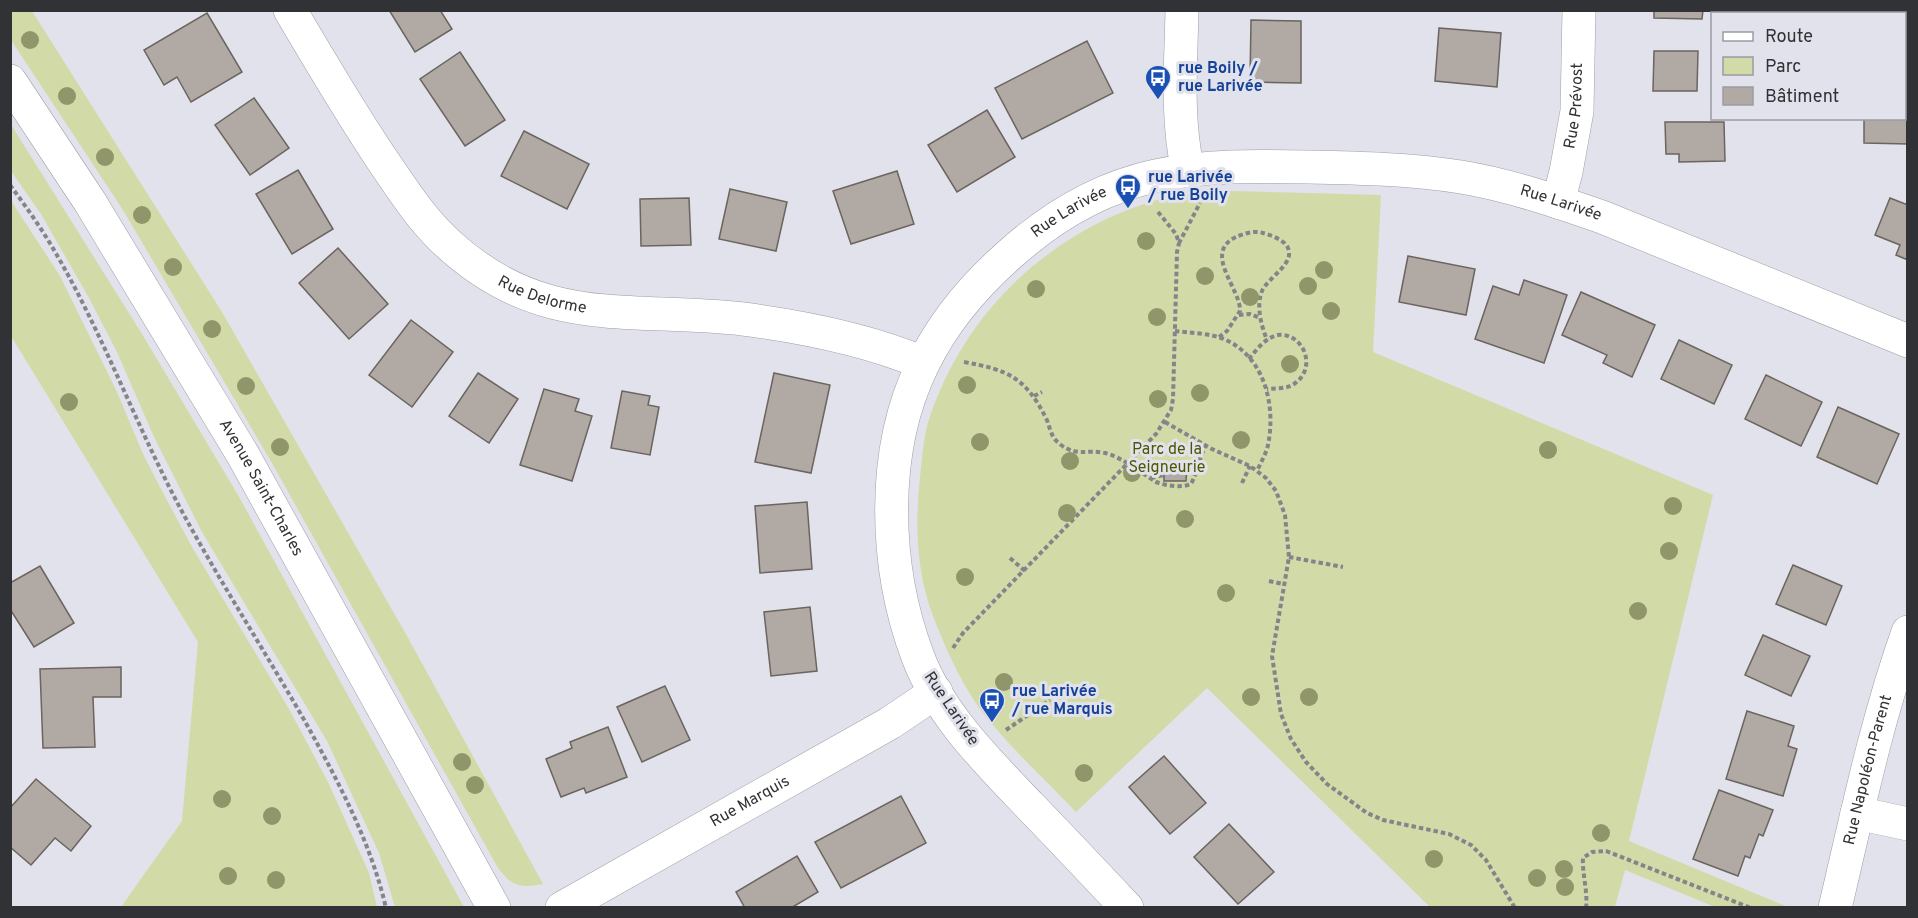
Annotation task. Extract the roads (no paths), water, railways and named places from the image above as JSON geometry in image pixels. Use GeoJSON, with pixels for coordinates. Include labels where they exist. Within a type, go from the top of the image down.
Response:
{"type":"FeatureCollection","features":[{"type":"Feature","properties":{"kind":"street","name":"Rue Delorme"},"geometry":{"type":"LineString","coordinates":[[290,10],[358,123],[419,213],[443,239],[471,263],[498,280],[522,293],[576,309],[608,313],[704,316],[786,326],[858,340],[923,363]]}},
{"type":"Feature","properties":{"kind":"street"},"geometry":{"type":"LineString","coordinates":[[1182,10],[1180,111],[1183,148],[1195,185]]}},
{"type":"Feature","properties":{"kind":"street","name":"Rue Prévost"},"geometry":{"type":"LineString","coordinates":[[1558,201],[1566,172],[1577,111],[1579,10]]}},
{"type":"Feature","properties":{"kind":"street","name":"Avenue Saint-Charles"},"geometry":{"type":"LineString","coordinates":[[10,81],[95,212],[237,444],[494,908]]}},
{"type":"Feature","properties":{"kind":"street","name":"Rue Larivée"},"geometry":{"type":"LineString","coordinates":[[1127,908],[986,759],[936,692],[918,657],[909,633],[901,601],[892,534],[893,488],[898,446],[912,389],[923,363],[953,316],[975,290],[999,264],[1051,222],[1103,193],[1152,177],[1195,185],[1221,167],[1260,166],[1416,172],[1462,177],[1558,201],[1908,341]]}},
{"type":"Feature","properties":{"kind":"street","name":"Rue Napoléon-Parent"},"geometry":{"type":"LineString","coordinates":[[1835,908],[1890,681],[1908,632]]}},
{"type":"Feature","properties":{"kind":"street","name":"Rue Marquis"},"geometry":{"type":"LineString","coordinates":[[562,908],[890,723],[936,692]]}},
{"type":"Feature","properties":{"kind":"street"},"geometry":{"type":"LineString","coordinates":[[1857,813],[1908,824]]}},
{"type":"Feature","properties":{"kind":"place","name":"rue Boily / rue Larivée"},"geometry":{"type":"Point","coordinates":[1158,101]}},
{"type":"Feature","properties":{"kind":"place","name":"rue Larivée / rue Boily"},"geometry":{"type":"Point","coordinates":[1128,210]}},
{"type":"Feature","properties":{"kind":"place","name":"rue Larivée / rue Marquis"},"geometry":{"type":"Point","coordinates":[992,724]}},
{"type":"Feature","properties":{"kind":"park label","name":"Parc de la Seigneurie"},"geometry":{"type":"Point","coordinates":[1167,459]}}]}
